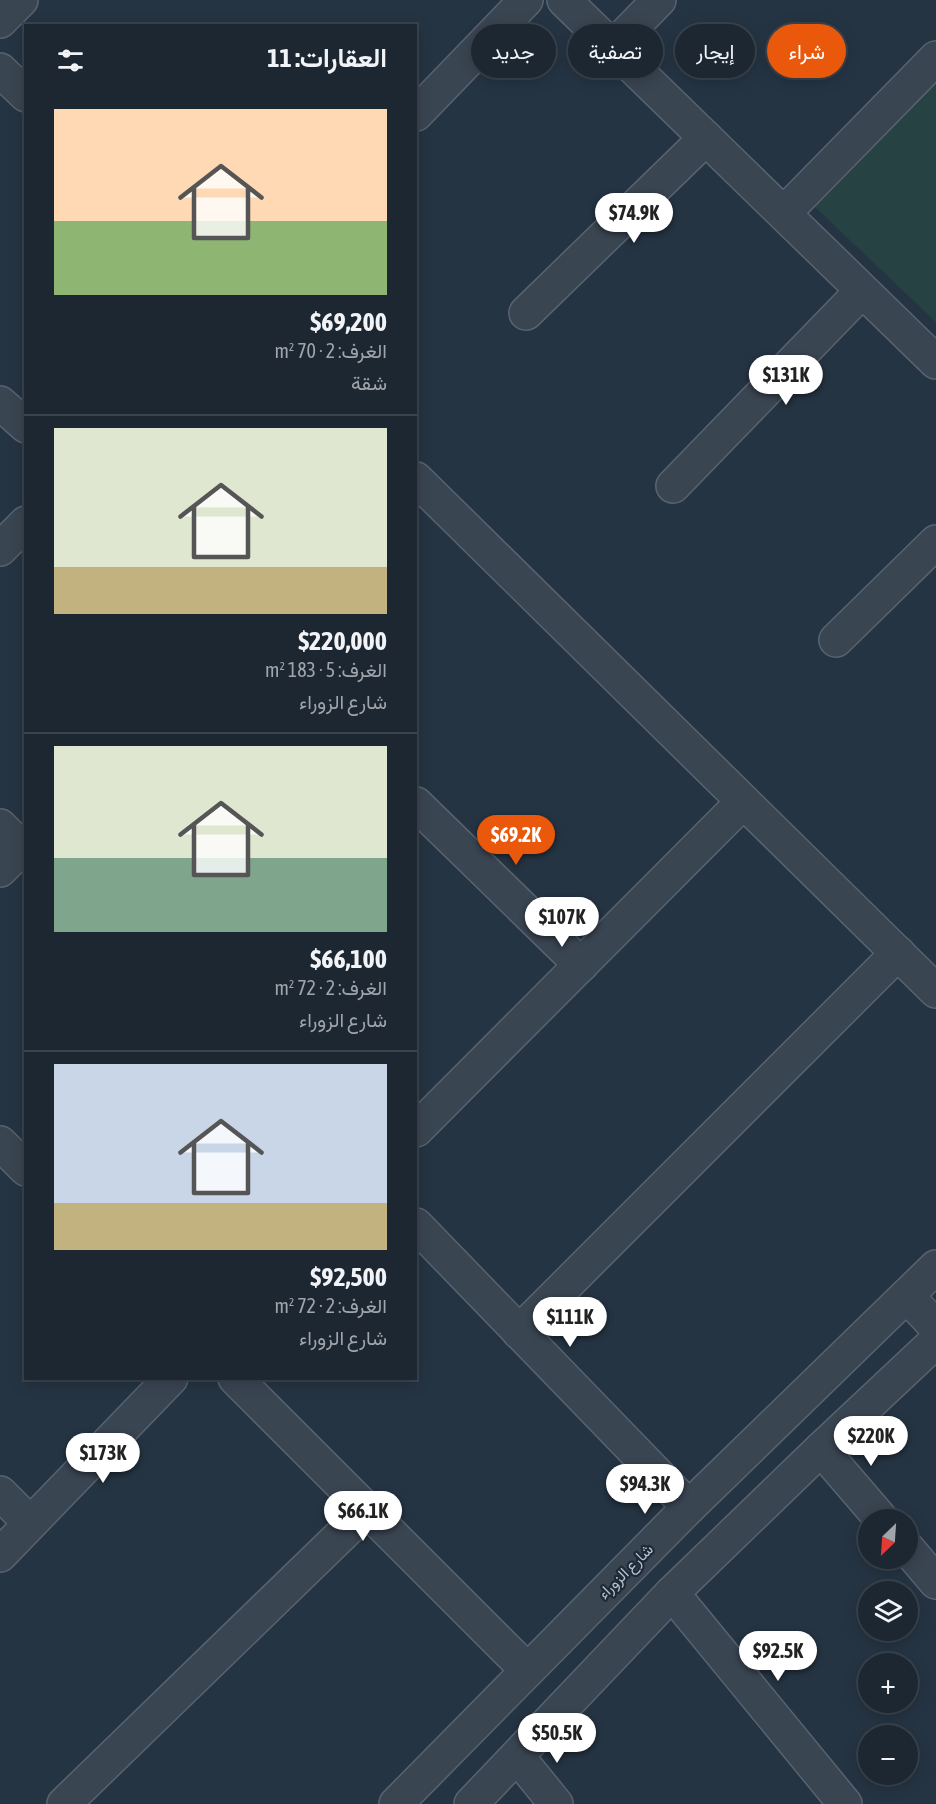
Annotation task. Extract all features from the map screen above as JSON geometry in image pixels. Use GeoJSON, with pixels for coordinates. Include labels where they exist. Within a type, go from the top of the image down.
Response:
{"type":"FeatureCollection","features":[{"type":"Feature","properties":{"kind":"street"},"geometry":{"type":"LineString","coordinates":[[0,21],[21,0]]}},
{"type":"Feature","properties":{"kind":"street"},"geometry":{"type":"LineString","coordinates":[[417,113],[526,0]]}},
{"type":"Feature","properties":{"kind":"street"},"geometry":{"type":"LineString","coordinates":[[564,0],[589,24]]}},
{"type":"Feature","properties":{"kind":"street"},"geometry":{"type":"LineString","coordinates":[[635,24],[658,0]]}},
{"type":"Feature","properties":{"kind":"street"},"geometry":{"type":"LineString","coordinates":[[783,213],[936,58]]}},
{"type":"Feature","properties":{"kind":"street"},"geometry":{"type":"LineString","coordinates":[[0,70],[24,93]]}},
{"type":"Feature","properties":{"kind":"street"},"geometry":{"type":"LineString","coordinates":[[645,78],[936,362]]}},
{"type":"Feature","properties":{"kind":"street"},"geometry":{"type":"LineString","coordinates":[[526,313],[706,138]]}},
{"type":"Feature","properties":{"kind":"street"},"geometry":{"type":"LineString","coordinates":[[673,486],[862,291]]}},
{"type":"Feature","properties":{"kind":"street"},"geometry":{"type":"LineString","coordinates":[[0,403],[24,424]]}},
{"type":"Feature","properties":{"kind":"street"},"geometry":{"type":"LineString","coordinates":[[417,480],[936,991]]}},
{"type":"Feature","properties":{"kind":"street"},"geometry":{"type":"LineString","coordinates":[[0,549],[24,525]]}},
{"type":"Feature","properties":{"kind":"street"},"geometry":{"type":"LineString","coordinates":[[836,640],[936,542]]}},
{"type":"Feature","properties":{"kind":"street"},"geometry":{"type":"LineString","coordinates":[[417,1129],[744,802]]}},
{"type":"Feature","properties":{"kind":"street"},"geometry":{"type":"LineString","coordinates":[[417,805],[581,965]]}},
{"type":"Feature","properties":{"kind":"street"},"geometry":{"type":"LineString","coordinates":[[519,1332],[898,953]]}},
{"type":"Feature","properties":{"kind":"street"},"geometry":{"type":"LineString","coordinates":[[417,1226],[689,1507]]}},
{"type":"Feature","properties":{"kind":"street","name":"شارع الزوراء"},"geometry":{"type":"LineString","coordinates":[[396,1804],[689,1507],[936,1267]]}},
{"type":"Feature","properties":{"kind":"street"},"geometry":{"type":"LineString","coordinates":[[907,1296],[936,1327]]}},
{"type":"Feature","properties":{"kind":"street"},"geometry":{"type":"LineString","coordinates":[[471,1804],[672,1593],[936,1341]]}},
{"type":"Feature","properties":{"kind":"street"},"geometry":{"type":"LineString","coordinates":[[0,1555],[169,1380]]}},
{"type":"Feature","properties":{"kind":"street"},"geometry":{"type":"LineString","coordinates":[[237,1380],[527,1670]]}},
{"type":"Feature","properties":{"kind":"street"},"geometry":{"type":"LineString","coordinates":[[821,1449],[873,1509]]}},
{"type":"Feature","properties":{"kind":"street"},"geometry":{"type":"LineString","coordinates":[[0,1493],[30,1523]]}},
{"type":"Feature","properties":{"kind":"street"},"geometry":{"type":"LineString","coordinates":[[64,1804],[367,1510]]}},
{"type":"Feature","properties":{"kind":"street"},"geometry":{"type":"LineString","coordinates":[[918,1561],[936,1582]]}},
{"type":"Feature","properties":{"kind":"street"},"geometry":{"type":"LineString","coordinates":[[672,1593],[845,1804]]}},
{"type":"Feature","properties":{"kind":"street"},"geometry":{"type":"LineString","coordinates":[[517,1756],[556,1804]]}},
{"type":"Feature","properties":{"kind":"green space"},"geometry":{"type":"Polygon","coordinates":[[[936,83],[936,322],[815,207],[936,83]]]}}]}
